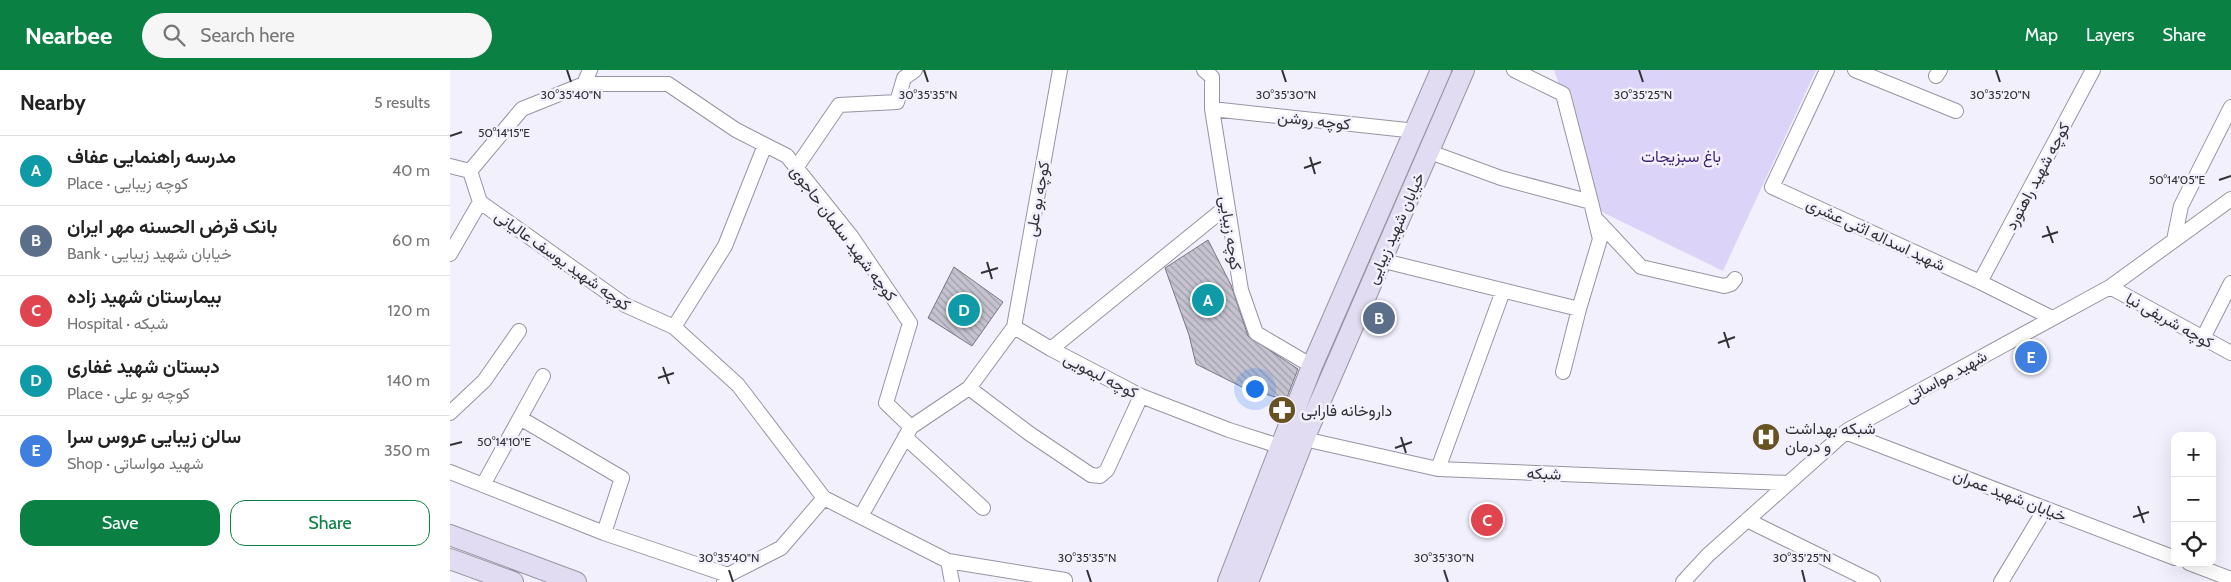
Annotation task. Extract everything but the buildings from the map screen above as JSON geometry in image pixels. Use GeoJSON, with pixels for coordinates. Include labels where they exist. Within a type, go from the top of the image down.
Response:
{"type":"FeatureCollection","features":[{"type":"Feature","properties":{"kind":"main road","name":"خیابان شهید زیبایی"},"geometry":{"type":"LineString","coordinates":[[1228,582],[1279,446],[1312,366],[1441,70]]}},
{"type":"Feature","properties":{"kind":"main road","name":"خیابان شهید زیبایی"},"geometry":{"type":"LineString","coordinates":[[1248,582],[1304,439],[1464,70]]}},
{"type":"Feature","properties":{"kind":"main road"},"geometry":{"type":"LineString","coordinates":[[450,535],[576,582]]}},
{"type":"Feature","properties":{"kind":"main road"},"geometry":{"type":"LineString","coordinates":[[450,559],[513,582]]}},
{"type":"Feature","properties":{"kind":"street"},"geometry":{"type":"LineString","coordinates":[[470,171],[522,109],[584,84],[590,70]]}},
{"type":"Feature","properties":{"kind":"street"},"geometry":{"type":"LineString","coordinates":[[796,168],[839,105],[898,102],[904,78],[915,70]]}},
{"type":"Feature","properties":{"kind":"street","name":"کوچه بو علی"},"geometry":{"type":"LineString","coordinates":[[1014,327],[1060,70]]}},
{"type":"Feature","properties":{"kind":"street","name":"کوچه زیبایی"},"geometry":{"type":"LineString","coordinates":[[1204,70],[1212,77],[1212,109],[1240,290],[1256,332],[1312,366]]}},
{"type":"Feature","properties":{"kind":"street"},"geometry":{"type":"LineString","coordinates":[[1514,70],[1563,94],[1600,239],[1563,372]]}},
{"type":"Feature","properties":{"kind":"street","name":"شهید اسداله اثنی عشری"},"geometry":{"type":"LineString","coordinates":[[1827,70],[1772,187],[1980,282],[2052,318]]}},
{"type":"Feature","properties":{"kind":"street"},"geometry":{"type":"LineString","coordinates":[[1855,70],[1956,111]]}},
{"type":"Feature","properties":{"kind":"street","name":"کوچه شهید راهنورد"},"geometry":{"type":"LineString","coordinates":[[1980,282],[2092,70]]}},
{"type":"Feature","properties":{"kind":"street","name":"کوچه شهید سلمان حاجوی"},"geometry":{"type":"LineString","coordinates":[[584,84],[668,84],[736,130],[787,156],[851,236],[910,323],[886,403],[908,432]]}},
{"type":"Feature","properties":{"kind":"street"},"geometry":{"type":"LineString","coordinates":[[2174,240],[2181,206],[2231,107]]}},
{"type":"Feature","properties":{"kind":"street","name":"کوچه روشن"},"geometry":{"type":"LineString","coordinates":[[1212,109],[1416,131]]}},
{"type":"Feature","properties":{"kind":"street"},"geometry":{"type":"LineString","coordinates":[[674,327],[725,246],[765,145]]}},
{"type":"Feature","properties":{"kind":"street"},"geometry":{"type":"LineString","coordinates":[[1430,152],[1502,178],[1590,202]]}},
{"type":"Feature","properties":{"kind":"street"},"geometry":{"type":"LineString","coordinates":[[450,166],[470,171]]}},
{"type":"Feature","properties":{"kind":"street"},"geometry":{"type":"LineString","coordinates":[[450,254],[480,202],[470,171]]}},
{"type":"Feature","properties":{"kind":"street","name":"شهید مواساتی"},"geometry":{"type":"LineString","coordinates":[[1683,582],[1708,555],[1845,432],[2110,287],[2231,199]]}},
{"type":"Feature","properties":{"kind":"street","name":"کوچه شهید یوسف عالیانی"},"geometry":{"type":"LineString","coordinates":[[480,202],[625,305],[674,327],[738,385],[824,498]]}},
{"type":"Feature","properties":{"kind":"street","name":"کوچه لیمویی"},"geometry":{"type":"LineString","coordinates":[[1226,207],[1052,349],[1141,396],[1228,430],[1279,446]]}},
{"type":"Feature","properties":{"kind":"street"},"geometry":{"type":"LineString","coordinates":[[1596,220],[1641,267],[1724,286],[1731,284],[1735,279]]}},
{"type":"Feature","properties":{"kind":"street"},"geometry":{"type":"LineString","coordinates":[[1380,260],[1579,309]]}},
{"type":"Feature","properties":{"kind":"street"},"geometry":{"type":"LineString","coordinates":[[2203,338],[2231,283]]}},
{"type":"Feature","properties":{"kind":"street","name":"کوچه شریفی نیا"},"geometry":{"type":"LineString","coordinates":[[2110,287],[2231,353]]}},
{"type":"Feature","properties":{"kind":"street"},"geometry":{"type":"LineString","coordinates":[[1438,469],[1503,291]]}},
{"type":"Feature","properties":{"kind":"street"},"geometry":{"type":"LineString","coordinates":[[861,516],[908,432],[969,388],[1014,327],[1052,349]]}},
{"type":"Feature","properties":{"kind":"street"},"geometry":{"type":"LineString","coordinates":[[450,413],[484,380],[519,331]]}},
{"type":"Feature","properties":{"kind":"street"},"geometry":{"type":"LineString","coordinates":[[483,485],[543,376]]}},
{"type":"Feature","properties":{"kind":"street"},"geometry":{"type":"LineString","coordinates":[[969,388],[1030,434],[1091,475],[1100,476],[1107,470],[1141,396]]}},
{"type":"Feature","properties":{"kind":"street"},"geometry":{"type":"LineString","coordinates":[[520,418],[622,478],[604,533]]}},
{"type":"Feature","properties":{"kind":"street"},"geometry":{"type":"LineString","coordinates":[[908,432],[983,508]]}},
{"type":"Feature","properties":{"kind":"street","name":"خیابان شهید عمران"},"geometry":{"type":"LineString","coordinates":[[1845,432],[2171,556]]}},
{"type":"Feature","properties":{"kind":"street","name":"شبکه"},"geometry":{"type":"LineString","coordinates":[[1304,439],[1438,469],[1788,483]]}},
{"type":"Feature","properties":{"kind":"street"},"geometry":{"type":"LineString","coordinates":[[450,472],[604,533],[726,578],[781,548],[824,498],[948,561],[1065,580]]}},
{"type":"Feature","properties":{"kind":"street"},"geometry":{"type":"LineString","coordinates":[[2001,582],[2045,509]]}},
{"type":"Feature","properties":{"kind":"street"},"geometry":{"type":"LineString","coordinates":[[1747,520],[1873,582]]}},
{"type":"Feature","properties":{"kind":"street"},"geometry":{"type":"LineString","coordinates":[[948,561],[952,582]]}},
{"type":"Feature","properties":{"kind":"street"},"geometry":{"type":"LineString","coordinates":[[2200,567],[2231,579]]}},
{"type":"Feature","properties":{"kind":"green space","name":"باغ سبزیجات"},"geometry":{"type":"Polygon","coordinates":[[[1554,70],[1816,70],[1723,271],[1602,212],[1554,70]]]}},
{"type":"Feature","properties":{"kind":"place","name":"مدرسه راهنمایی عفاف"},"geometry":{"type":"Point","coordinates":[1208,300]}},
{"type":"Feature","properties":{"kind":"place","name":"دبستان شهید غفاری"},"geometry":{"type":"Point","coordinates":[964,310]}},
{"type":"Feature","properties":{"kind":"place","name":"بانک قرض الحسنه مهر ایران"},"geometry":{"type":"Point","coordinates":[1379,318]}},
{"type":"Feature","properties":{"kind":"place","name":"سالن زیبایی عروس سرا"},"geometry":{"type":"Point","coordinates":[2031,357]}},
{"type":"Feature","properties":{"kind":"place","name":"داروخانه فارابی"},"geometry":{"type":"Point","coordinates":[1282,410]}},
{"type":"Feature","properties":{"kind":"place","name":"شبکه بهداشت و درمان"},"geometry":{"type":"Point","coordinates":[1766,437]}},
{"type":"Feature","properties":{"kind":"place","name":"بیمارستان شهید زاده"},"geometry":{"type":"Point","coordinates":[1487,520]}}]}
